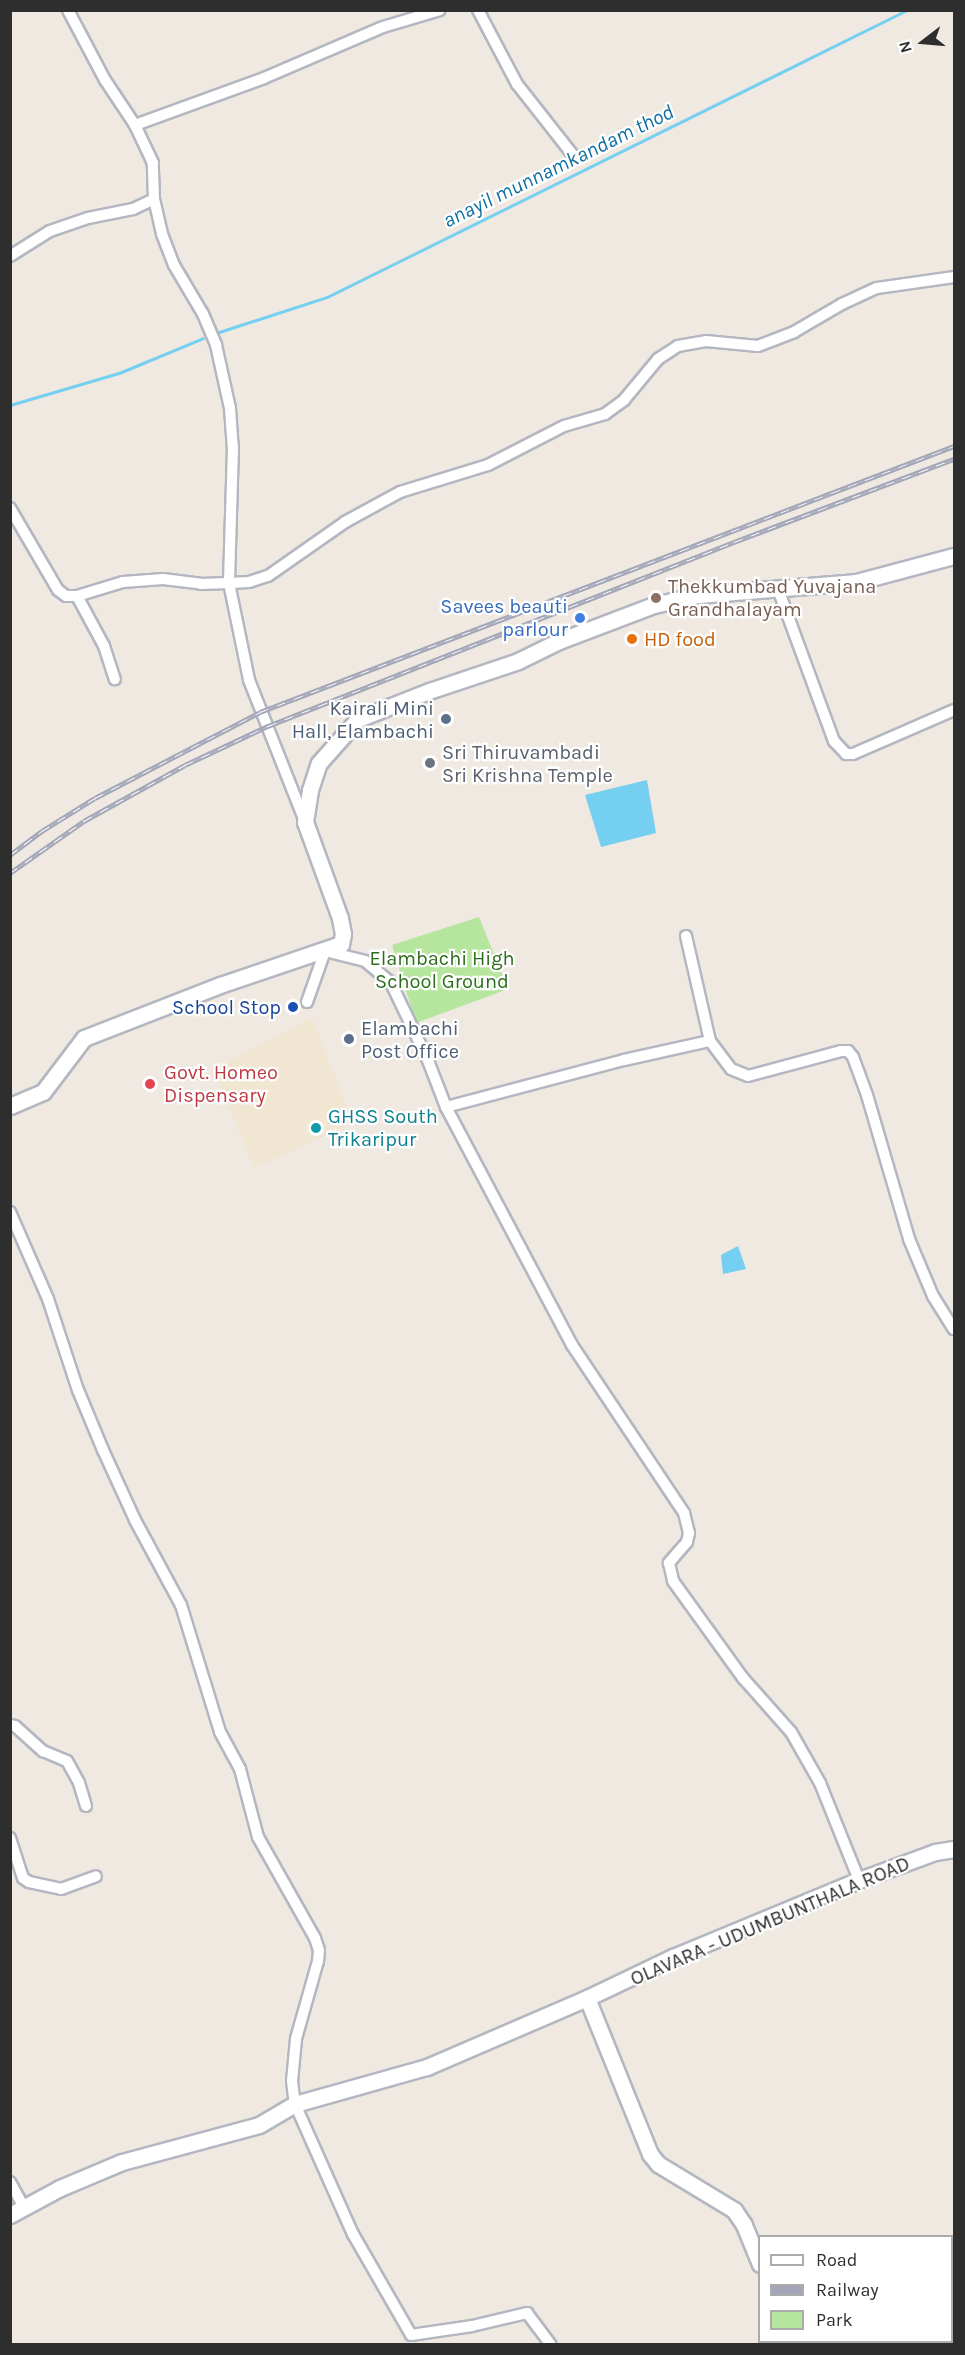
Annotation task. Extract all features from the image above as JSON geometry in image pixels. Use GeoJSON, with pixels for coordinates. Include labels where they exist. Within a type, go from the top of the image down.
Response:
{"type":"FeatureCollection","features":[{"type":"Feature","properties":{"kind":"main road"},"geometry":{"type":"LineString","coordinates":[[10,1106],[43,1092],[84,1038],[220,986],[341,944],[343,934],[337,907],[305,822],[310,790],[319,763],[358,719],[429,691],[518,661],[559,641],[654,605],[698,595],[856,582],[954,556]]}},
{"type":"Feature","properties":{"kind":"main road","name":"OLAVARA - UDUMBUNTHALA ROAD"},"geometry":{"type":"LineString","coordinates":[[17,2212],[60,2188],[122,2162],[259,2125],[296,2104],[427,2067],[587,1998],[673,1957],[859,1880],[935,1852],[954,1849]]}},
{"type":"Feature","properties":{"kind":"main road"},"geometry":{"type":"LineString","coordinates":[[587,1998],[650,2154],[658,2164],[734,2210],[744,2225],[758,2261]]}},
{"type":"Feature","properties":{"kind":"street"},"geometry":{"type":"LineString","coordinates":[[68,10],[105,80],[135,125],[153,163],[154,199],[162,234],[174,265],[203,314],[216,345],[231,408],[233,447],[229,583],[249,680],[305,822]]}},
{"type":"Feature","properties":{"kind":"street"},"geometry":{"type":"LineString","coordinates":[[135,125],[264,78],[383,27],[440,10]]}},
{"type":"Feature","properties":{"kind":"street"},"geometry":{"type":"LineString","coordinates":[[478,10],[518,84],[576,159]]}},
{"type":"Feature","properties":{"kind":"street"},"geometry":{"type":"LineString","coordinates":[[10,256],[50,231],[88,218],[133,209],[154,199]]}},
{"type":"Feature","properties":{"kind":"street"},"geometry":{"type":"LineString","coordinates":[[10,508],[58,590],[66,596],[77,596],[103,586],[133,581],[163,579],[201,584],[249,582],[268,576],[345,522],[400,492],[488,465],[564,426],[605,414],[624,400],[658,358],[678,346],[706,341],[758,346],[794,332],[842,304],[877,288],[954,277]]}},
{"type":"Feature","properties":{"kind":"street"},"geometry":{"type":"LineString","coordinates":[[778,590],[834,741],[846,754],[853,754],[954,710]]}},
{"type":"Feature","properties":{"kind":"street"},"geometry":{"type":"LineString","coordinates":[[77,596],[104,646],[115,679]]}},
{"type":"Feature","properties":{"kind":"street"},"geometry":{"type":"LineString","coordinates":[[686,936],[710,1041],[731,1069],[748,1076],[841,1051],[848,1051],[853,1057],[867,1095],[909,1239],[933,1296],[954,1329]]}},
{"type":"Feature","properties":{"kind":"street"},"geometry":{"type":"LineString","coordinates":[[307,1002],[325,951],[365,961],[391,983],[427,1058],[446,1107],[572,1345],[684,1513],[689,1533],[687,1542],[669,1563],[673,1581],[743,1678],[791,1732],[820,1783],[859,1880]]}},
{"type":"Feature","properties":{"kind":"street"},"geometry":{"type":"LineString","coordinates":[[446,1107],[624,1060],[710,1041]]}},
{"type":"Feature","properties":{"kind":"street"},"geometry":{"type":"LineString","coordinates":[[10,1212],[48,1299],[78,1390],[103,1450],[135,1520],[181,1605],[220,1732],[240,1769],[258,1837],[308,1923],[319,1950],[316,1975],[296,2040],[292,2081],[296,2104],[353,2234],[411,2335],[472,2326],[527,2313],[550,2344]]}},
{"type":"Feature","properties":{"kind":"street"},"geometry":{"type":"LineString","coordinates":[[10,1725],[15,1726],[43,1751],[67,1761],[79,1783],[86,1806]]}},
{"type":"Feature","properties":{"kind":"street"},"geometry":{"type":"LineString","coordinates":[[10,1838],[23,1878],[29,1882],[61,1889],[96,1876]]}},
{"type":"Feature","properties":{"kind":"street"},"geometry":{"type":"LineString","coordinates":[[10,2182],[17,2212]]}},
{"type":"Feature","properties":{"kind":"shaded area"},"geometry":{"type":"Polygon","coordinates":[[[312,1018],[353,1123],[254,1168],[214,1069],[312,1018]]]}},
{"type":"Feature","properties":{"kind":"green space","name":"Elambachi High School Ground"},"geometry":{"type":"Polygon","coordinates":[[[479,917],[508,989],[416,1023],[392,945],[479,917]]]}},
{"type":"Feature","properties":{"kind":"water"},"geometry":{"type":"Polygon","coordinates":[[[647,780],[656,833],[601,847],[585,795],[647,780]]]}},
{"type":"Feature","properties":{"kind":"water"},"geometry":{"type":"Polygon","coordinates":[[[738,1246],[746,1269],[723,1274],[721,1255],[738,1246]]]}},
{"type":"Feature","properties":{"kind":"waterway","name":"anayil munnamkandam thod"},"geometry":{"type":"LineString","coordinates":[[216,333],[327,297],[907,10]]}},
{"type":"Feature","properties":{"kind":"waterway","name":"anayil munnamkandam thod"},"geometry":{"type":"LineString","coordinates":[[10,405],[119,373],[203,338]]}},
{"type":"Feature","properties":{"kind":"railway"},"geometry":{"type":"LineString","coordinates":[[10,855],[42,831],[95,798],[260,712],[954,446]]}},
{"type":"Feature","properties":{"kind":"railway"},"geometry":{"type":"LineString","coordinates":[[10,873],[84,821],[185,765],[268,726],[734,542],[954,459]]}},
{"type":"Feature","properties":{"kind":"place","name":"Thekkumbad Yuvajana Grandhalayam"},"geometry":{"type":"Point","coordinates":[656,598]}},
{"type":"Feature","properties":{"kind":"place","name":"Savees beauti parlour"},"geometry":{"type":"Point","coordinates":[580,618]}},
{"type":"Feature","properties":{"kind":"place","name":"HD food"},"geometry":{"type":"Point","coordinates":[632,639]}},
{"type":"Feature","properties":{"kind":"place","name":"Kairali Mini Hall, Elambachi"},"geometry":{"type":"Point","coordinates":[446,719]}},
{"type":"Feature","properties":{"kind":"place","name":"Sri Thiruvambadi Sri Krishna Temple"},"geometry":{"type":"Point","coordinates":[430,763]}},
{"type":"Feature","properties":{"kind":"place","name":"School Stop"},"geometry":{"type":"Point","coordinates":[293,1007]}},
{"type":"Feature","properties":{"kind":"place","name":"Elambachi Post Office"},"geometry":{"type":"Point","coordinates":[349,1039]}},
{"type":"Feature","properties":{"kind":"place","name":"Govt. Homeo Dispensary"},"geometry":{"type":"Point","coordinates":[150,1084]}},
{"type":"Feature","properties":{"kind":"place","name":"GHSS South Trikaripur"},"geometry":{"type":"Point","coordinates":[316,1128]}}]}
